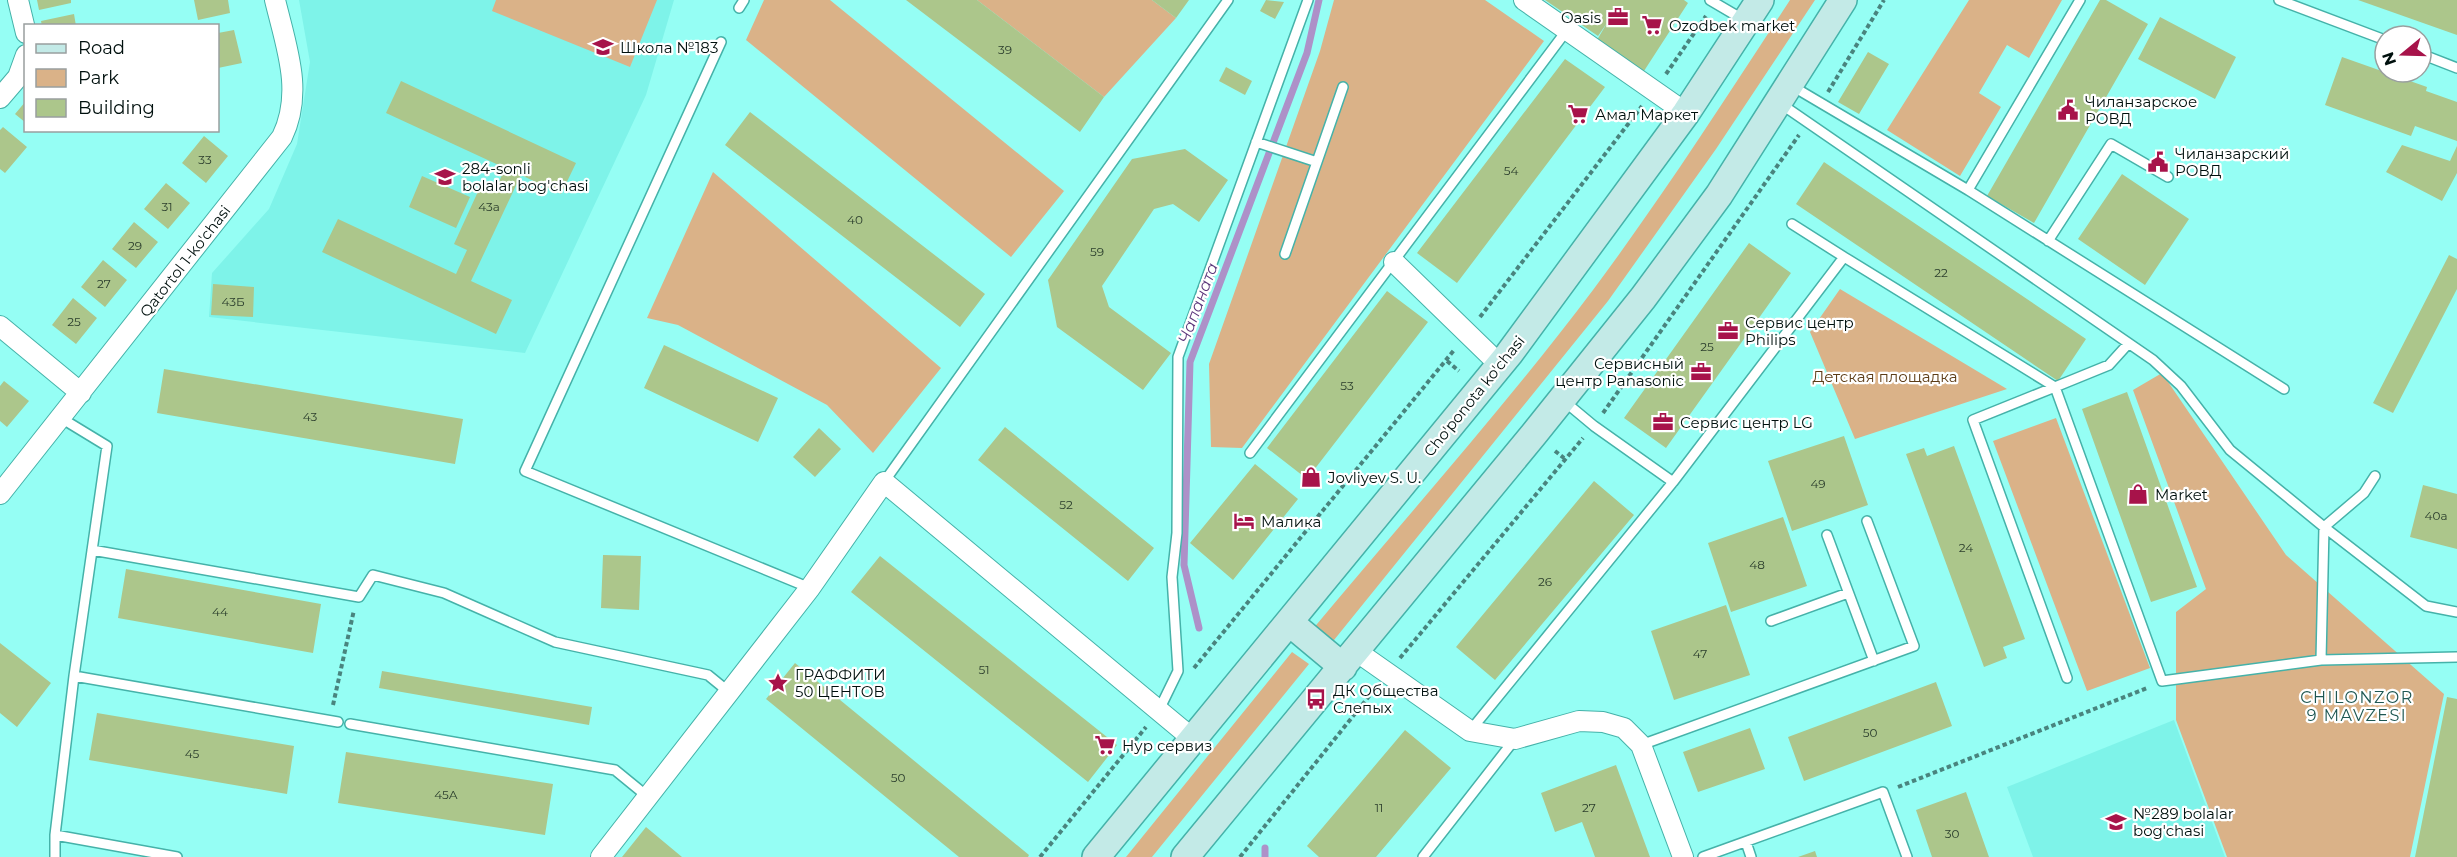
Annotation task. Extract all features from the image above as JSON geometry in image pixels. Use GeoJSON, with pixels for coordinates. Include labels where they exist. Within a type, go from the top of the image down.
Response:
{"type":"FeatureCollection","features":[{"type":"Feature","properties":{"kind":"main road"},"geometry":{"type":"LineString","coordinates":[[1192,854],[1643,298],[1719,195],[1843,0]]}},
{"type":"Feature","properties":{"kind":"main road","name":"Cho'ponota ko'chasi"},"geometry":{"type":"LineString","coordinates":[[1096,857],[1500,365],[1686,113],[1754,11]]}},
{"type":"Feature","properties":{"kind":"main road"},"geometry":{"type":"LineString","coordinates":[[1288,622],[1349,659]]}},
{"type":"Feature","properties":{"kind":"street"},"geometry":{"type":"LineString","coordinates":[[18,0],[24,25]]}},
{"type":"Feature","properties":{"kind":"street","name":"Qatortol 1-ko'chasi"},"geometry":{"type":"LineString","coordinates":[[0,494],[282,137],[291,113],[293,78],[275,0]]}},
{"type":"Feature","properties":{"kind":"street"},"geometry":{"type":"LineString","coordinates":[[1524,0],[1686,113]]}},
{"type":"Feature","properties":{"kind":"street"},"geometry":{"type":"LineString","coordinates":[[0,98],[18,77],[24,60]]}},
{"type":"Feature","properties":{"kind":"street"},"geometry":{"type":"LineString","coordinates":[[1394,262],[1500,365]]}},
{"type":"Feature","properties":{"kind":"street"},"geometry":{"type":"LineString","coordinates":[[0,326],[81,393]]}},
{"type":"Feature","properties":{"kind":"street"},"geometry":{"type":"LineString","coordinates":[[601,857],[810,588],[884,482],[1193,739]]}},
{"type":"Feature","properties":{"kind":"street"},"geometry":{"type":"LineString","coordinates":[[1349,659],[1387,674],[1470,731],[1515,739],[1579,721],[1603,722],[1624,728],[1641,745],[1683,857]]}},
{"type":"Feature","properties":{"kind":"lane"},"geometry":{"type":"LineString","coordinates":[[884,482],[1228,0]]}},
{"type":"Feature","properties":{"kind":"lane"},"geometry":{"type":"LineString","coordinates":[[1159,710],[1178,671],[1172,578],[1177,533],[1178,357],[1259,143],[1308,0]]}},
{"type":"Feature","properties":{"kind":"lane"},"geometry":{"type":"LineString","coordinates":[[1968,190],[2080,0]]}},
{"type":"Feature","properties":{"kind":"lane"},"geometry":{"type":"LineString","coordinates":[[2279,0],[2373,35]]}},
{"type":"Feature","properties":{"kind":"lane"},"geometry":{"type":"LineString","coordinates":[[1713,2],[1754,11]]}},
{"type":"Feature","properties":{"kind":"lane"},"geometry":{"type":"LineString","coordinates":[[1250,453],[1567,30]]}},
{"type":"Feature","properties":{"kind":"lane"},"geometry":{"type":"LineString","coordinates":[[721,42],[525,471],[810,588]]}},
{"type":"Feature","properties":{"kind":"lane"},"geometry":{"type":"LineString","coordinates":[[2433,59],[2457,68]]}},
{"type":"Feature","properties":{"kind":"lane"},"geometry":{"type":"LineString","coordinates":[[1285,254],[1343,87]]}},
{"type":"Feature","properties":{"kind":"lane"},"geometry":{"type":"LineString","coordinates":[[1784,94],[1821,103],[1968,190],[2284,390]]}},
{"type":"Feature","properties":{"kind":"lane"},"geometry":{"type":"LineString","coordinates":[[1784,94],[1808,123],[2153,360],[2181,386],[2230,450],[2426,606],[2457,612]]}},
{"type":"Feature","properties":{"kind":"lane"},"geometry":{"type":"LineString","coordinates":[[1259,143],[1317,162]]}},
{"type":"Feature","properties":{"kind":"lane"},"geometry":{"type":"LineString","coordinates":[[2048,241],[2111,144],[2168,177]]}},
{"type":"Feature","properties":{"kind":"lane"},"geometry":{"type":"LineString","coordinates":[[1792,224],[2055,387],[2162,681],[2321,660],[2457,657]]}},
{"type":"Feature","properties":{"kind":"lane"},"geometry":{"type":"LineString","coordinates":[[1470,731],[1673,482],[1844,257]]}},
{"type":"Feature","properties":{"kind":"lane"},"geometry":{"type":"LineString","coordinates":[[2067,678],[1972,420],[2109,365],[2128,344]]}},
{"type":"Feature","properties":{"kind":"lane"},"geometry":{"type":"LineString","coordinates":[[1562,399],[1594,426],[1673,482]]}},
{"type":"Feature","properties":{"kind":"lane"},"geometry":{"type":"LineString","coordinates":[[54,857],[74,676],[107,446],[61,418]]}},
{"type":"Feature","properties":{"kind":"lane"},"geometry":{"type":"LineString","coordinates":[[2321,660],[2324,527],[2364,493],[2375,476]]}},
{"type":"Feature","properties":{"kind":"lane"},"geometry":{"type":"LineString","coordinates":[[1641,745],[1914,646],[1867,521]]}},
{"type":"Feature","properties":{"kind":"lane"},"geometry":{"type":"LineString","coordinates":[[1827,535],[1874,661]]}},
{"type":"Feature","properties":{"kind":"lane"},"geometry":{"type":"LineString","coordinates":[[92,550],[359,597],[373,575],[444,593],[555,642],[708,675],[730,693]]}},
{"type":"Feature","properties":{"kind":"lane"},"geometry":{"type":"LineString","coordinates":[[1771,621],[1848,593]]}},
{"type":"Feature","properties":{"kind":"lane"},"geometry":{"type":"LineString","coordinates":[[74,676],[334,721]]}},
{"type":"Feature","properties":{"kind":"lane"},"geometry":{"type":"LineString","coordinates":[[350,724],[615,770],[648,797]]}},
{"type":"Feature","properties":{"kind":"lane"},"geometry":{"type":"LineString","coordinates":[[1423,857],[1515,739]]}},
{"type":"Feature","properties":{"kind":"lane"},"geometry":{"type":"LineString","coordinates":[[1703,857],[1883,792],[1906,857]]}},
{"type":"Feature","properties":{"kind":"lane"},"geometry":{"type":"LineString","coordinates":[[55,835],[177,857]]}},
{"type":"Feature","properties":{"kind":"lane"},"geometry":{"type":"LineString","coordinates":[[1746,842],[1751,857]]}},
{"type":"Feature","properties":{"kind":"path"},"geometry":{"type":"LineString","coordinates":[[1821,103],[1884,0]]}},
{"type":"Feature","properties":{"kind":"path"},"geometry":{"type":"LineString","coordinates":[[1190,674],[1447,361],[1653,91],[1713,2]]}},
{"type":"Feature","properties":{"kind":"path"},"geometry":{"type":"LineString","coordinates":[[1240,857],[1387,674],[1564,459],[1594,426],[1808,123]]}},
{"type":"Feature","properties":{"kind":"path"},"geometry":{"type":"LineString","coordinates":[[1447,361],[1459,371]]}},
{"type":"Feature","properties":{"kind":"path"},"geometry":{"type":"LineString","coordinates":[[1554,451],[1564,459]]}},
{"type":"Feature","properties":{"kind":"path"},"geometry":{"type":"LineString","coordinates":[[334,721],[349,626],[359,597]]}},
{"type":"Feature","properties":{"kind":"path"},"geometry":{"type":"LineString","coordinates":[[1883,792],[2080,716],[2162,681]]}},
{"type":"Feature","properties":{"kind":"path"},"geometry":{"type":"LineString","coordinates":[[1040,857],[1159,710]]}},
{"type":"Feature","properties":{"kind":"shaded area","name":"284-sonli bolalar bog'chasi"},"geometry":{"type":"Polygon","coordinates":[[[299,0],[674,0],[646,95],[525,353],[209,317],[212,273],[269,209],[297,144],[310,62],[299,0]]]}},
{"type":"Feature","properties":{"kind":"shaded area","name":"№289 bolalar bog'chasi"},"geometry":{"type":"Polygon","coordinates":[[[2174,720],[2225,857],[2033,857],[2007,787],[2174,720]]]}},
{"type":"Feature","properties":{"kind":"green space"},"geometry":{"type":"Polygon","coordinates":[[[496,0],[657,0],[630,67],[492,11],[496,0]]]}},
{"type":"Feature","properties":{"kind":"green space"},"geometry":{"type":"Polygon","coordinates":[[[764,0],[830,0],[1064,191],[1011,257],[746,40],[764,0]]]}},
{"type":"Feature","properties":{"kind":"green space"},"geometry":{"type":"Polygon","coordinates":[[[977,0],[1152,0],[1176,18],[1104,97],[977,0]]]}},
{"type":"Feature","properties":{"kind":"green space"},"geometry":{"type":"Polygon","coordinates":[[[1334,0],[1485,0],[1544,41],[1242,448],[1211,447],[1209,364],[1320,51],[1334,0]]]}},
{"type":"Feature","properties":{"kind":"green space"},"geometry":{"type":"Polygon","coordinates":[[[1790,0],[1815,0],[1716,149],[1608,301],[1330,645],[1312,630],[1560,334],[1669,183],[1790,0]]]}},
{"type":"Feature","properties":{"kind":"green space"},"geometry":{"type":"Polygon","coordinates":[[[1969,0],[2062,0],[2029,58],[2007,45],[1979,93],[2001,107],[1960,176],[1887,130],[1969,0]]]}},
{"type":"Feature","properties":{"kind":"green space"},"geometry":{"type":"Polygon","coordinates":[[[713,172],[941,368],[873,453],[827,405],[678,325],[647,318],[713,172]]]}},
{"type":"Feature","properties":{"kind":"green space","name":"Детская площадка"},"geometry":{"type":"Polygon","coordinates":[[[1840,289],[2007,389],[1855,439],[1810,332],[1840,289]]]}},
{"type":"Feature","properties":{"kind":"green space"},"geometry":{"type":"Polygon","coordinates":[[[2162,373],[2286,555],[2444,694],[2410,857],[2227,857],[2176,720],[2176,612],[2206,589],[2133,390],[2162,373]]]}},
{"type":"Feature","properties":{"kind":"green space"},"geometry":{"type":"Polygon","coordinates":[[[2056,418],[2150,668],[2087,691],[1993,441],[2056,418]]]}},
{"type":"Feature","properties":{"kind":"green space"},"geometry":{"type":"Polygon","coordinates":[[[1292,652],[1309,664],[1152,857],[1126,857],[1292,652]]]}},
{"type":"Feature","properties":{"kind":"building"},"geometry":{"type":"Polygon","coordinates":[[[37,0],[71,0],[71,3],[39,10],[37,0]]]}},
{"type":"Feature","properties":{"kind":"building"},"geometry":{"type":"Polygon","coordinates":[[[194,0],[228,0],[230,13],[198,20],[194,0]]]}},
{"type":"Feature","properties":{"kind":"building"},"geometry":{"type":"Polygon","coordinates":[[[906,0],[977,0],[1104,97],[1080,132],[906,0]]]}},
{"type":"Feature","properties":{"kind":"building"},"geometry":{"type":"Polygon","coordinates":[[[1152,0],[1189,0],[1176,18],[1152,0]]]}},
{"type":"Feature","properties":{"kind":"building"},"geometry":{"type":"Polygon","coordinates":[[[1266,0],[1284,2],[1275,19],[1260,11],[1266,0]]]}},
{"type":"Feature","properties":{"kind":"building"},"geometry":{"type":"Polygon","coordinates":[[[1545,0],[1684,0],[1688,3],[1644,71],[1597,40],[1607,23],[1598,36],[1545,0]]]}},
{"type":"Feature","properties":{"kind":"building","name":"Чиланзарское РОВД"},"geometry":{"type":"Polygon","coordinates":[[[2100,0],[2106,0],[2148,24],[2034,223],[1987,196],[2100,0]]]}},
{"type":"Feature","properties":{"kind":"building"},"geometry":{"type":"Polygon","coordinates":[[[2358,0],[2457,0],[2457,35],[2433,27],[2433,24],[2426,24],[2358,0]]]}},
{"type":"Feature","properties":{"kind":"building"},"geometry":{"type":"Polygon","coordinates":[[[74,14],[76,24],[42,24],[41,21],[74,14]]]}},
{"type":"Feature","properties":{"kind":"building"},"geometry":{"type":"Polygon","coordinates":[[[2160,17],[2236,57],[2215,99],[2138,59],[2160,17]]]}},
{"type":"Feature","properties":{"kind":"building"},"geometry":{"type":"Polygon","coordinates":[[[234,30],[242,63],[219,68],[219,33],[234,30]]]}},
{"type":"Feature","properties":{"kind":"building"},"geometry":{"type":"Polygon","coordinates":[[[1868,52],[1889,64],[1859,114],[1838,102],[1868,52]]]}},
{"type":"Feature","properties":{"kind":"building"},"geometry":{"type":"Polygon","coordinates":[[[2342,57],[2373,68],[2373,84],[2418,84],[2427,87],[2426,91],[2457,102],[2457,141],[2415,126],[2411,136],[2325,105],[2342,57]]]}},
{"type":"Feature","properties":{"kind":"building"},"geometry":{"type":"Polygon","coordinates":[[[1565,59],[1605,87],[1457,283],[1417,253],[1565,59]]]}},
{"type":"Feature","properties":{"kind":"building"},"geometry":{"type":"Polygon","coordinates":[[[1226,67],[1252,81],[1245,95],[1219,81],[1226,67]]]}},
{"type":"Feature","properties":{"kind":"building"},"geometry":{"type":"Polygon","coordinates":[[[401,81],[576,163],[561,194],[521,175],[471,281],[512,300],[496,334],[322,252],[338,219],[456,274],[467,250],[454,244],[481,185],[495,191],[505,168],[386,113],[401,81]]]}},
{"type":"Feature","properties":{"kind":"building"},"geometry":{"type":"Polygon","coordinates":[[[24,103],[24,121],[15,114],[24,103]]]}},
{"type":"Feature","properties":{"kind":"building"},"geometry":{"type":"Polygon","coordinates":[[[750,112],[985,294],[960,327],[725,145],[750,112]]]}},
{"type":"Feature","properties":{"kind":"building"},"geometry":{"type":"Polygon","coordinates":[[[3,127],[27,147],[5,173],[0,169],[0,130],[3,127]]]}},
{"type":"Feature","properties":{"kind":"building"},"geometry":{"type":"Polygon","coordinates":[[[204,136],[228,156],[206,183],[182,163],[204,136]]]}},
{"type":"Feature","properties":{"kind":"building"},"geometry":{"type":"Polygon","coordinates":[[[2402,145],[2450,161],[2457,146],[2457,173],[2442,201],[2386,172],[2402,145]]]}},
{"type":"Feature","properties":{"kind":"building"},"geometry":{"type":"Polygon","coordinates":[[[1185,149],[1228,180],[1199,222],[1173,204],[1154,209],[1102,286],[1109,307],[1171,353],[1143,390],[1057,327],[1048,280],[1132,159],[1185,149]]]}},
{"type":"Feature","properties":{"kind":"building"},"geometry":{"type":"Polygon","coordinates":[[[1824,162],[2086,339],[2058,381],[1796,204],[1824,162]]]}},
{"type":"Feature","properties":{"kind":"building"},"geometry":{"type":"Polygon","coordinates":[[[2122,174],[2189,219],[2145,285],[2078,239],[2122,174]]]}},
{"type":"Feature","properties":{"kind":"building"},"geometry":{"type":"Polygon","coordinates":[[[422,176],[470,197],[456,228],[409,207],[422,176]]]}},
{"type":"Feature","properties":{"kind":"building"},"geometry":{"type":"Polygon","coordinates":[[[166,183],[190,203],[168,229],[144,209],[166,183]]]}},
{"type":"Feature","properties":{"kind":"building"},"geometry":{"type":"Polygon","coordinates":[[[134,222],[158,242],[136,268],[112,249],[134,222]]]}},
{"type":"Feature","properties":{"kind":"building"},"geometry":{"type":"Polygon","coordinates":[[[1749,243],[1791,273],[1666,448],[1624,418],[1749,243]]]}},
{"type":"Feature","properties":{"kind":"building"},"geometry":{"type":"Polygon","coordinates":[[[2449,255],[2457,259],[2457,289],[2393,413],[2373,403],[2449,255]]]}},
{"type":"Feature","properties":{"kind":"building"},"geometry":{"type":"Polygon","coordinates":[[[103,260],[127,280],[105,307],[81,287],[103,260]]]}},
{"type":"Feature","properties":{"kind":"building"},"geometry":{"type":"Polygon","coordinates":[[[213,284],[254,287],[253,317],[211,315],[213,284]]]}},
{"type":"Feature","properties":{"kind":"building"},"geometry":{"type":"Polygon","coordinates":[[[1387,291],[1428,322],[1307,479],[1267,448],[1387,291]]]}},
{"type":"Feature","properties":{"kind":"building"},"geometry":{"type":"Polygon","coordinates":[[[73,298],[97,318],[76,344],[52,325],[73,298]]]}},
{"type":"Feature","properties":{"kind":"building"},"geometry":{"type":"Polygon","coordinates":[[[664,345],[778,398],[758,442],[644,388],[664,345]]]}},
{"type":"Feature","properties":{"kind":"building"},"geometry":{"type":"Polygon","coordinates":[[[164,369],[463,419],[455,464],[157,413],[164,369]]]}},
{"type":"Feature","properties":{"kind":"building"},"geometry":{"type":"Polygon","coordinates":[[[4,381],[29,401],[7,427],[0,421],[0,386],[4,381]]]}},
{"type":"Feature","properties":{"kind":"building"},"geometry":{"type":"Polygon","coordinates":[[[2127,392],[2197,587],[2151,602],[2082,409],[2127,392]]]}},
{"type":"Feature","properties":{"kind":"building"},"geometry":{"type":"Polygon","coordinates":[[[1005,427],[1154,548],[1128,581],[978,460],[1005,427]]]}},
{"type":"Feature","properties":{"kind":"building"},"geometry":{"type":"Polygon","coordinates":[[[819,428],[841,449],[815,477],[793,457],[819,428]]]}},
{"type":"Feature","properties":{"kind":"building"},"geometry":{"type":"Polygon","coordinates":[[[1844,436],[1868,505],[1792,531],[1768,461],[1844,436]]]}},
{"type":"Feature","properties":{"kind":"building"},"geometry":{"type":"Polygon","coordinates":[[[1954,446],[2025,639],[2003,647],[2007,658],[1984,667],[1906,454],[1924,448],[1927,456],[1954,446]]]}},
{"type":"Feature","properties":{"kind":"building","name":"Малика"},"geometry":{"type":"Polygon","coordinates":[[[1255,464],[1298,499],[1233,580],[1190,543],[1255,464]]]}},
{"type":"Feature","properties":{"kind":"building"},"geometry":{"type":"Polygon","coordinates":[[[1594,481],[1634,515],[1495,680],[1456,647],[1594,481]]]}},
{"type":"Feature","properties":{"kind":"building"},"geometry":{"type":"Polygon","coordinates":[[[2423,485],[2457,494],[2457,549],[2410,537],[2423,485]]]}},
{"type":"Feature","properties":{"kind":"building"},"geometry":{"type":"Polygon","coordinates":[[[1783,517],[1807,586],[1731,612],[1708,543],[1783,517]]]}},
{"type":"Feature","properties":{"kind":"building"},"geometry":{"type":"Polygon","coordinates":[[[603,555],[641,556],[639,610],[601,608],[603,555]]]}},
{"type":"Feature","properties":{"kind":"building"},"geometry":{"type":"Polygon","coordinates":[[[880,556],[1117,745],[1088,782],[851,592],[880,556]]]}},
{"type":"Feature","properties":{"kind":"building"},"geometry":{"type":"Polygon","coordinates":[[[126,569],[321,604],[313,653],[118,618],[126,569]]]}},
{"type":"Feature","properties":{"kind":"building"},"geometry":{"type":"Polygon","coordinates":[[[1726,605],[1750,675],[1674,700],[1651,631],[1726,605]]]}},
{"type":"Feature","properties":{"kind":"building"},"geometry":{"type":"Polygon","coordinates":[[[0,643],[51,683],[17,727],[0,713],[0,643]]]}},
{"type":"Feature","properties":{"kind":"building"},"geometry":{"type":"Polygon","coordinates":[[[795,663],[1029,855],[1028,857],[959,857],[766,699],[795,663]]]}},
{"type":"Feature","properties":{"kind":"building"},"geometry":{"type":"Polygon","coordinates":[[[382,671],[592,707],[589,725],[379,688],[382,671]]]}},
{"type":"Feature","properties":{"kind":"building"},"geometry":{"type":"Polygon","coordinates":[[[1936,682],[1952,726],[1804,781],[1788,737],[1936,682]]]}},
{"type":"Feature","properties":{"kind":"building"},"geometry":{"type":"Polygon","coordinates":[[[2447,697],[2457,699],[2457,857],[2415,857],[2447,697]]]}},
{"type":"Feature","properties":{"kind":"building"},"geometry":{"type":"Polygon","coordinates":[[[97,713],[294,746],[287,794],[89,760],[97,713]]]}},
{"type":"Feature","properties":{"kind":"building"},"geometry":{"type":"Polygon","coordinates":[[[1750,728],[1765,769],[1698,792],[1683,752],[1750,728]]]}},
{"type":"Feature","properties":{"kind":"building"},"geometry":{"type":"Polygon","coordinates":[[[1405,730],[1451,768],[1376,857],[1319,857],[1307,846],[1405,730]]]}},
{"type":"Feature","properties":{"kind":"building"},"geometry":{"type":"Polygon","coordinates":[[[346,752],[553,784],[545,835],[338,803],[346,752]]]}},
{"type":"Feature","properties":{"kind":"building"},"geometry":{"type":"Polygon","coordinates":[[[1616,765],[1650,857],[1595,857],[1582,822],[1555,832],[1541,793],[1616,765]]]}},
{"type":"Feature","properties":{"kind":"building"},"geometry":{"type":"Polygon","coordinates":[[[1966,792],[1989,857],[1932,857],[1916,810],[1966,792]]]}},
{"type":"Feature","properties":{"kind":"building"},"geometry":{"type":"Polygon","coordinates":[[[646,827],[682,857],[622,857],[646,827]]]}},
{"type":"Feature","properties":{"kind":"building"},"geometry":{"type":"Polygon","coordinates":[[[1815,851],[1817,857],[1798,857],[1815,851]]]}},
{"type":"Feature","properties":{"kind":"waterway","name":"Чапаната"},"geometry":{"type":"LineString","coordinates":[[1199,628],[1184,565],[1190,362],[1307,53],[1319,0]]}},
{"type":"Feature","properties":{"kind":"waterway","name":"Чапаната"},"geometry":{"type":"LineString","coordinates":[[1265,848],[1265,857]]}},
{"type":"Feature","properties":{"kind":"place","name":"Oasis"},"geometry":{"type":"Point","coordinates":[1618,17]}},
{"type":"Feature","properties":{"kind":"place","name":"Ozodbek market"},"geometry":{"type":"Point","coordinates":[1652,25]}},
{"type":"Feature","properties":{"kind":"place","name":"Школа №183"},"geometry":{"type":"Point","coordinates":[603,47]}},
{"type":"Feature","properties":{"kind":"place","name":"Чиланзарское РОВД"},"geometry":{"type":"Point","coordinates":[2068,110]}},
{"type":"Feature","properties":{"kind":"place","name":"Амал Маркет"},"geometry":{"type":"Point","coordinates":[1578,114]}},
{"type":"Feature","properties":{"kind":"place","name":"Чиланзарский РОВД"},"geometry":{"type":"Point","coordinates":[2158,162]}},
{"type":"Feature","properties":{"kind":"place","name":"284-sonli bolalar bog'chasi"},"geometry":{"type":"Point","coordinates":[445,177]}},
{"type":"Feature","properties":{"kind":"place","name":"Сервис центр Philips"},"geometry":{"type":"Point","coordinates":[1728,331]}},
{"type":"Feature","properties":{"kind":"place","name":"Сервисный центр Panasonic"},"geometry":{"type":"Point","coordinates":[1701,372]}},
{"type":"Feature","properties":{"kind":"place","name":"Сервис центр LG"},"geometry":{"type":"Point","coordinates":[1663,422]}},
{"type":"Feature","properties":{"kind":"place","name":"Jovliyev S. U."},"geometry":{"type":"Point","coordinates":[1311,477]}},
{"type":"Feature","properties":{"kind":"place","name":"Market"},"geometry":{"type":"Point","coordinates":[2138,494]}},
{"type":"Feature","properties":{"kind":"place","name":"Малика"},"geometry":{"type":"Point","coordinates":[1244,521]}},
{"type":"Feature","properties":{"kind":"place","name":"ГРАФФИТИ 50 ЦЕНТОВ"},"geometry":{"type":"Point","coordinates":[778,683]}},
{"type":"Feature","properties":{"kind":"place","name":"ДК Общества Слепых"},"geometry":{"type":"Point","coordinates":[1316,699]}},
{"type":"Feature","properties":{"kind":"place","name":"Нур сервиз"},"geometry":{"type":"Point","coordinates":[1105,745]}},
{"type":"Feature","properties":{"kind":"place","name":"№289 bolalar bog'chasi"},"geometry":{"type":"Point","coordinates":[2116,822]}},
{"type":"Feature","properties":{"kind":"district","name":"CHILONZOR 9 MAVZESI"},"geometry":{"type":"Point","coordinates":[2357,706]}}]}
